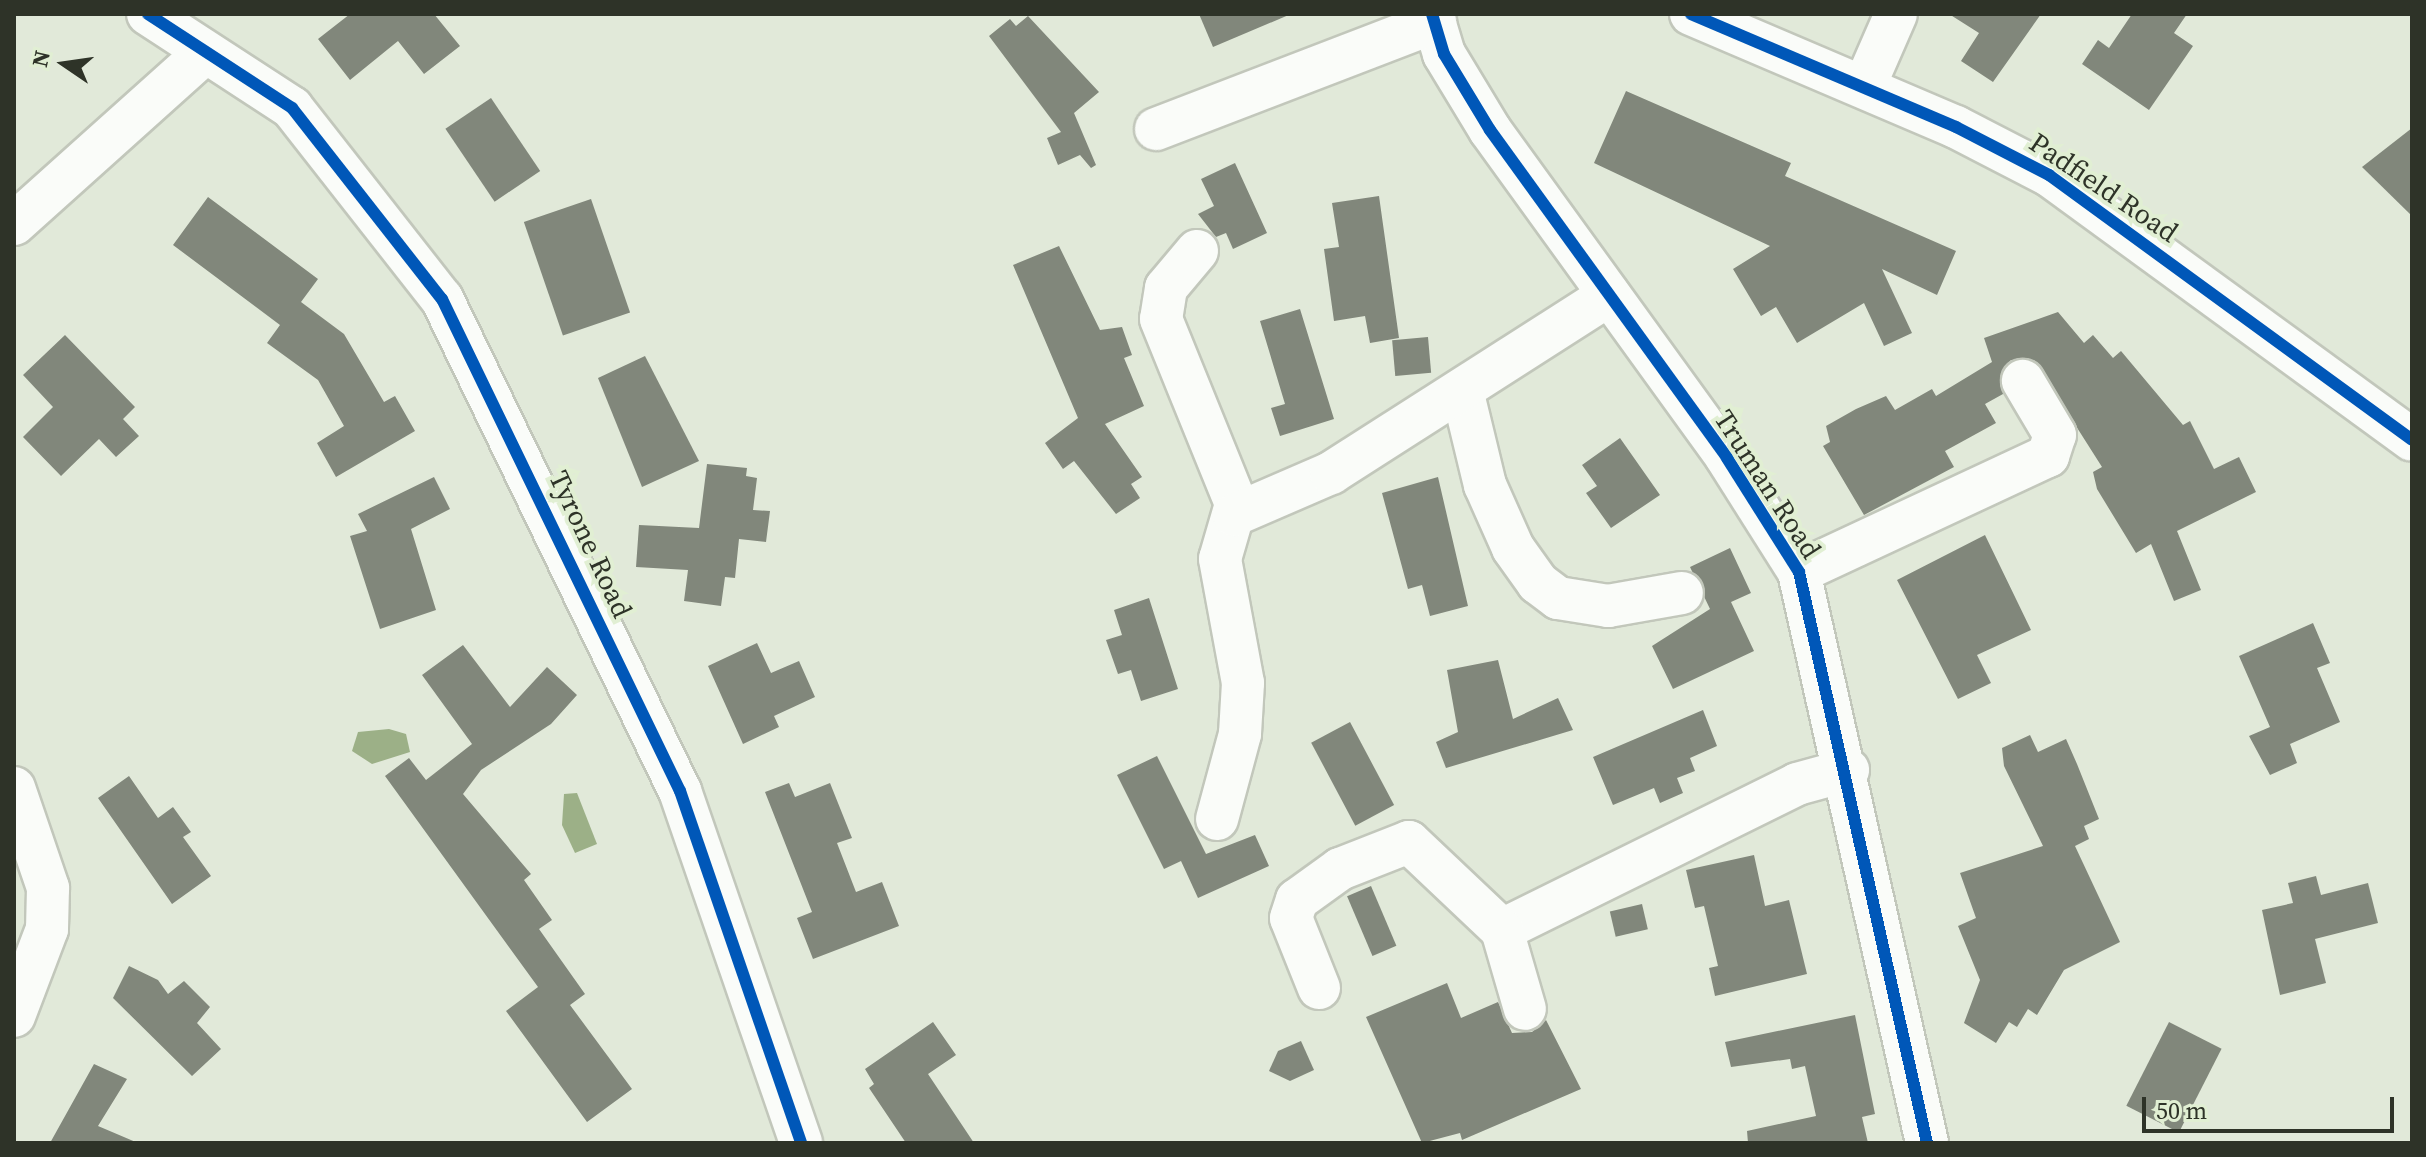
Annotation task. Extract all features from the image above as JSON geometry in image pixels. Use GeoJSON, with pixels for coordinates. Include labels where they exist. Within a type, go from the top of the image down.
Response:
{"type":"FeatureCollection","features":[{"type":"Feature","properties":{"kind":"street","name":"Tyrone Road"},"geometry":{"type":"LineString","coordinates":[[148,14],[201,56],[292,108],[423,267],[461,333],[680,791],[801,1143]]}},
{"type":"Feature","properties":{"kind":"street","name":"Padfield Road"},"geometry":{"type":"LineString","coordinates":[[1691,14],[1865,85],[2061,183],[2412,440]]}},
{"type":"Feature","properties":{"kind":"street"},"geometry":{"type":"LineString","coordinates":[[1865,85],[1896,14]]}},
{"type":"Feature","properties":{"kind":"street"},"geometry":{"type":"LineString","coordinates":[[1156,129],[1434,18]]}},
{"type":"Feature","properties":{"kind":"street","name":"Truman Road"},"geometry":{"type":"LineString","coordinates":[[1434,18],[1444,54],[1490,130],[1609,295],[1799,572],[1848,770],[1927,1143]]}},
{"type":"Feature","properties":{"kind":"street"},"geometry":{"type":"LineString","coordinates":[[14,224],[201,56]]}},
{"type":"Feature","properties":{"kind":"street"},"geometry":{"type":"LineString","coordinates":[[1197,251],[1166,288],[1161,319],[1232,491],[1234,515],[1220,559],[1243,683],[1231,789],[1217,819]]}},
{"type":"Feature","properties":{"kind":"street"},"geometry":{"type":"LineString","coordinates":[[1234,515],[1331,473],[1609,295]]}},
{"type":"Feature","properties":{"kind":"street"},"geometry":{"type":"LineString","coordinates":[[1799,572],[2048,456],[2055,435],[2023,381]]}},
{"type":"Feature","properties":{"kind":"street"},"geometry":{"type":"LineString","coordinates":[[1462,390],[1485,485],[1513,548],[1538,583],[1558,598],[1608,606],[1682,593]]}},
{"type":"Feature","properties":{"kind":"street"},"geometry":{"type":"LineString","coordinates":[[1502,930],[1797,784],[1848,770]]}},
{"type":"Feature","properties":{"kind":"street"},"geometry":{"type":"LineString","coordinates":[[14,788],[48,888],[47,929],[14,1016]]}},
{"type":"Feature","properties":{"kind":"street"},"geometry":{"type":"LineString","coordinates":[[1319,988],[1291,918],[1297,900],[1397,843],[1427,852],[1502,930],[1525,1009]]}},
{"type":"Feature","properties":{"kind":"shaded area"},"geometry":{"type":"Polygon","coordinates":[[[389,729],[406,734],[410,752],[372,764],[352,751],[358,732],[389,729]]]}},
{"type":"Feature","properties":{"kind":"shaded area"},"geometry":{"type":"Polygon","coordinates":[[[577,793],[597,844],[575,853],[562,825],[564,794],[577,793]]]}},
{"type":"Feature","properties":{"kind":"building"},"geometry":{"type":"Polygon","coordinates":[[[350,14],[434,14],[460,46],[424,74],[398,41],[350,80],[318,39],[350,14]]]}},
{"type":"Feature","properties":{"kind":"building"},"geometry":{"type":"Polygon","coordinates":[[[1199,14],[1291,14],[1213,47],[1199,14]]]}},
{"type":"Feature","properties":{"kind":"building"},"geometry":{"type":"Polygon","coordinates":[[[1949,14],[2041,14],[1993,82],[1961,61],[1979,33],[1949,14]]]}},
{"type":"Feature","properties":{"kind":"building"},"geometry":{"type":"Polygon","coordinates":[[[2132,14],[2187,14],[2174,33],[2193,46],[2149,110],[2082,64],[2098,40],[2109,48],[2132,14]]]}},
{"type":"Feature","properties":{"kind":"building"},"geometry":{"type":"Polygon","coordinates":[[[1028,16],[1099,92],[1074,113],[1096,165],[1091,168],[1080,155],[1058,165],[1047,138],[1061,132],[989,36],[1010,19],[1016,26],[1028,16]]]}},
{"type":"Feature","properties":{"kind":"building"},"geometry":{"type":"Polygon","coordinates":[[[1626,91],[1791,163],[1785,176],[1956,251],[1937,295],[1882,269],[1912,333],[1884,346],[1864,303],[1797,343],[1776,307],[1761,316],[1733,269],[1770,246],[1594,163],[1626,91]]]}},
{"type":"Feature","properties":{"kind":"building"},"geometry":{"type":"Polygon","coordinates":[[[491,98],[540,171],[495,202],[445,129],[491,98]]]}},
{"type":"Feature","properties":{"kind":"building"},"geometry":{"type":"Polygon","coordinates":[[[2412,128],[2412,216],[2362,167],[2412,128]]]}},
{"type":"Feature","properties":{"kind":"building"},"geometry":{"type":"Polygon","coordinates":[[[1235,163],[1267,233],[1233,249],[1226,233],[1216,237],[1198,214],[1214,206],[1201,179],[1235,163]]]}},
{"type":"Feature","properties":{"kind":"building"},"geometry":{"type":"Polygon","coordinates":[[[1379,196],[1399,338],[1370,343],[1365,316],[1334,321],[1324,249],[1339,247],[1332,203],[1379,196]]]}},
{"type":"Feature","properties":{"kind":"building"},"geometry":{"type":"Polygon","coordinates":[[[208,197],[318,279],[301,302],[344,334],[384,402],[395,396],[415,431],[336,477],[317,443],[344,426],[318,380],[267,343],[280,325],[173,245],[208,197]]]}},
{"type":"Feature","properties":{"kind":"building"},"geometry":{"type":"Polygon","coordinates":[[[591,199],[630,312],[563,336],[524,222],[591,199]]]}},
{"type":"Feature","properties":{"kind":"building"},"geometry":{"type":"Polygon","coordinates":[[[1059,246],[1100,330],[1122,327],[1132,355],[1124,358],[1144,406],[1105,424],[1142,477],[1131,484],[1140,498],[1116,514],[1074,461],[1063,469],[1045,443],[1078,418],[1013,265],[1059,246]]]}},
{"type":"Feature","properties":{"kind":"building"},"geometry":{"type":"Polygon","coordinates":[[[1300,309],[1334,419],[1280,436],[1271,408],[1285,404],[1260,321],[1300,309]]]}},
{"type":"Feature","properties":{"kind":"building"},"geometry":{"type":"Polygon","coordinates":[[[2058,312],[2084,343],[2093,335],[2113,358],[2121,351],[2183,425],[2190,421],[2214,469],[2239,457],[2256,492],[2177,531],[2201,590],[2174,601],[2151,544],[2136,553],[2097,489],[2093,472],[2102,467],[2034,360],[2011,360],[2003,369],[2003,394],[1985,404],[1996,423],[1945,451],[1954,467],[1864,515],[1823,446],[1830,442],[1826,426],[1886,396],[1895,410],[1932,389],[1936,396],[1992,362],[1984,338],[2058,312]]]}},
{"type":"Feature","properties":{"kind":"building"},"geometry":{"type":"Polygon","coordinates":[[[65,335],[135,407],[123,419],[139,436],[116,457],[99,439],[61,476],[23,437],[53,407],[23,375],[65,335]]]}},
{"type":"Feature","properties":{"kind":"building"},"geometry":{"type":"Polygon","coordinates":[[[1428,337],[1431,373],[1395,376],[1392,340],[1428,337]]]}},
{"type":"Feature","properties":{"kind":"building"},"geometry":{"type":"Polygon","coordinates":[[[645,356],[699,461],[642,487],[598,378],[645,356]]]}},
{"type":"Feature","properties":{"kind":"building"},"geometry":{"type":"Polygon","coordinates":[[[1620,438],[1660,495],[1611,528],[1586,493],[1597,486],[1582,465],[1620,438]]]}},
{"type":"Feature","properties":{"kind":"building"},"geometry":{"type":"Polygon","coordinates":[[[707,464],[747,468],[746,476],[757,478],[753,510],[770,511],[766,542],[739,539],[735,578],[725,577],[721,606],[684,601],[688,570],[636,567],[639,525],[699,528],[707,464]]]}},
{"type":"Feature","properties":{"kind":"building"},"geometry":{"type":"Polygon","coordinates":[[[434,477],[450,509],[411,529],[436,610],[380,629],[350,536],[367,531],[358,514],[434,477]]]}},
{"type":"Feature","properties":{"kind":"building"},"geometry":{"type":"Polygon","coordinates":[[[1438,477],[1468,606],[1430,616],[1422,585],[1408,589],[1382,493],[1438,477]]]}},
{"type":"Feature","properties":{"kind":"building"},"geometry":{"type":"Polygon","coordinates":[[[1985,535],[2031,630],[1977,655],[1991,683],[1958,699],[1897,580],[1985,535]]]}},
{"type":"Feature","properties":{"kind":"building"},"geometry":{"type":"Polygon","coordinates":[[[1730,548],[1751,593],[1731,602],[1754,651],[1673,689],[1652,646],[1710,609],[1690,567],[1730,548]]]}},
{"type":"Feature","properties":{"kind":"building"},"geometry":{"type":"Polygon","coordinates":[[[1149,598],[1178,689],[1141,701],[1131,670],[1118,674],[1106,640],[1122,635],[1114,610],[1149,598]]]}},
{"type":"Feature","properties":{"kind":"building"},"geometry":{"type":"Polygon","coordinates":[[[2313,623],[2330,663],[2317,668],[2340,722],[2290,744],[2297,763],[2270,775],[2249,736],[2270,727],[2239,656],[2313,623]]]}},
{"type":"Feature","properties":{"kind":"building"},"geometry":{"type":"Polygon","coordinates":[[[757,643],[771,673],[799,661],[815,697],[774,716],[779,727],[743,744],[708,666],[757,643]]]}},
{"type":"Feature","properties":{"kind":"building"},"geometry":{"type":"Polygon","coordinates":[[[463,645],[510,707],[547,667],[577,695],[551,724],[481,770],[463,794],[531,874],[524,880],[552,920],[539,929],[585,994],[570,1005],[632,1089],[587,1122],[506,1011],[538,987],[385,776],[409,758],[426,780],[472,744],[422,675],[463,645]]]}},
{"type":"Feature","properties":{"kind":"building"},"geometry":{"type":"Polygon","coordinates":[[[1498,660],[1513,719],[1558,698],[1573,730],[1446,768],[1436,742],[1458,732],[1447,670],[1498,660]]]}},
{"type":"Feature","properties":{"kind":"building"},"geometry":{"type":"Polygon","coordinates":[[[1703,710],[1717,746],[1690,758],[1695,771],[1677,778],[1683,793],[1660,803],[1654,788],[1613,805],[1593,757],[1703,710]]]}},
{"type":"Feature","properties":{"kind":"building"},"geometry":{"type":"Polygon","coordinates":[[[1350,722],[1394,805],[1355,826],[1311,743],[1350,722]]]}},
{"type":"Feature","properties":{"kind":"building"},"geometry":{"type":"Polygon","coordinates":[[[2030,735],[2038,752],[2066,739],[2077,764],[2099,819],[2084,826],[2089,839],[2075,846],[2120,942],[2064,970],[2037,1015],[2028,1009],[2017,1027],[2009,1022],[1996,1043],[1964,1023],[1980,980],[1958,926],[1976,918],[1960,873],[2043,846],[2004,766],[2002,748],[2030,735]]]}},
{"type":"Feature","properties":{"kind":"building"},"geometry":{"type":"Polygon","coordinates":[[[1157,756],[1206,854],[1255,835],[1269,866],[1198,898],[1181,861],[1164,869],[1117,775],[1157,756]]]}},
{"type":"Feature","properties":{"kind":"building"},"geometry":{"type":"Polygon","coordinates":[[[129,776],[158,818],[173,807],[191,832],[183,837],[211,876],[172,904],[98,798],[129,776]]]}},
{"type":"Feature","properties":{"kind":"building"},"geometry":{"type":"Polygon","coordinates":[[[789,783],[795,797],[830,783],[852,838],[837,843],[856,892],[882,882],[899,926],[813,959],[797,918],[812,912],[765,792],[789,783]]]}},
{"type":"Feature","properties":{"kind":"building"},"geometry":{"type":"Polygon","coordinates":[[[1754,855],[1765,906],[1789,900],[1807,974],[1715,996],[1709,968],[1718,966],[1704,906],[1695,908],[1686,870],[1754,855]]]}},
{"type":"Feature","properties":{"kind":"building"},"geometry":{"type":"Polygon","coordinates":[[[2316,876],[2321,895],[2368,883],[2378,923],[2315,939],[2326,983],[2280,995],[2262,910],[2293,903],[2288,883],[2316,876]]]}},
{"type":"Feature","properties":{"kind":"building"},"geometry":{"type":"Polygon","coordinates":[[[1371,886],[1396,946],[1372,956],[1347,896],[1371,886]]]}},
{"type":"Feature","properties":{"kind":"building"},"geometry":{"type":"Polygon","coordinates":[[[1642,904],[1648,929],[1616,937],[1610,911],[1642,904]]]}},
{"type":"Feature","properties":{"kind":"building"},"geometry":{"type":"Polygon","coordinates":[[[129,966],[158,980],[168,994],[184,981],[210,1007],[197,1023],[221,1049],[192,1076],[113,998],[129,966]]]}},
{"type":"Feature","properties":{"kind":"building"},"geometry":{"type":"Polygon","coordinates":[[[1447,983],[1461,1018],[1498,1002],[1512,1033],[1532,1032],[1546,1020],[1581,1089],[1462,1140],[1460,1133],[1422,1143],[1366,1017],[1447,983]]]}},
{"type":"Feature","properties":{"kind":"building"},"geometry":{"type":"Polygon","coordinates":[[[1855,1015],[1875,1114],[1862,1117],[1868,1143],[1748,1143],[1747,1131],[1816,1116],[1805,1066],[1792,1069],[1790,1059],[1731,1067],[1725,1042],[1855,1015]]]}},
{"type":"Feature","properties":{"kind":"building"},"geometry":{"type":"Polygon","coordinates":[[[933,1022],[956,1055],[928,1074],[974,1143],[906,1143],[869,1088],[874,1084],[865,1069],[933,1022]]]}},
{"type":"Feature","properties":{"kind":"building"},"geometry":{"type":"Polygon","coordinates":[[[2169,1022],[2222,1049],[2179,1133],[2126,1106],[2169,1022]]]}},
{"type":"Feature","properties":{"kind":"building"},"geometry":{"type":"Polygon","coordinates":[[[1301,1041],[1314,1070],[1290,1081],[1269,1071],[1278,1051],[1301,1041]]]}},
{"type":"Feature","properties":{"kind":"building"},"geometry":{"type":"Polygon","coordinates":[[[94,1064],[127,1079],[98,1126],[138,1143],[50,1143],[94,1064]]]}},
{"type":"Feature","properties":{"kind":"cycle path"},"geometry":{"type":"LineString","coordinates":[[148,14],[292,108],[442,299],[680,791],[801,1143]]}},
{"type":"Feature","properties":{"kind":"cycle path"},"geometry":{"type":"LineString","coordinates":[[1432,14],[1444,54],[1490,130],[1727,458],[1799,572],[1927,1143]]}},
{"type":"Feature","properties":{"kind":"cycle path"},"geometry":{"type":"LineString","coordinates":[[1691,14],[1956,127],[2049,175],[2412,440]]}}]}
